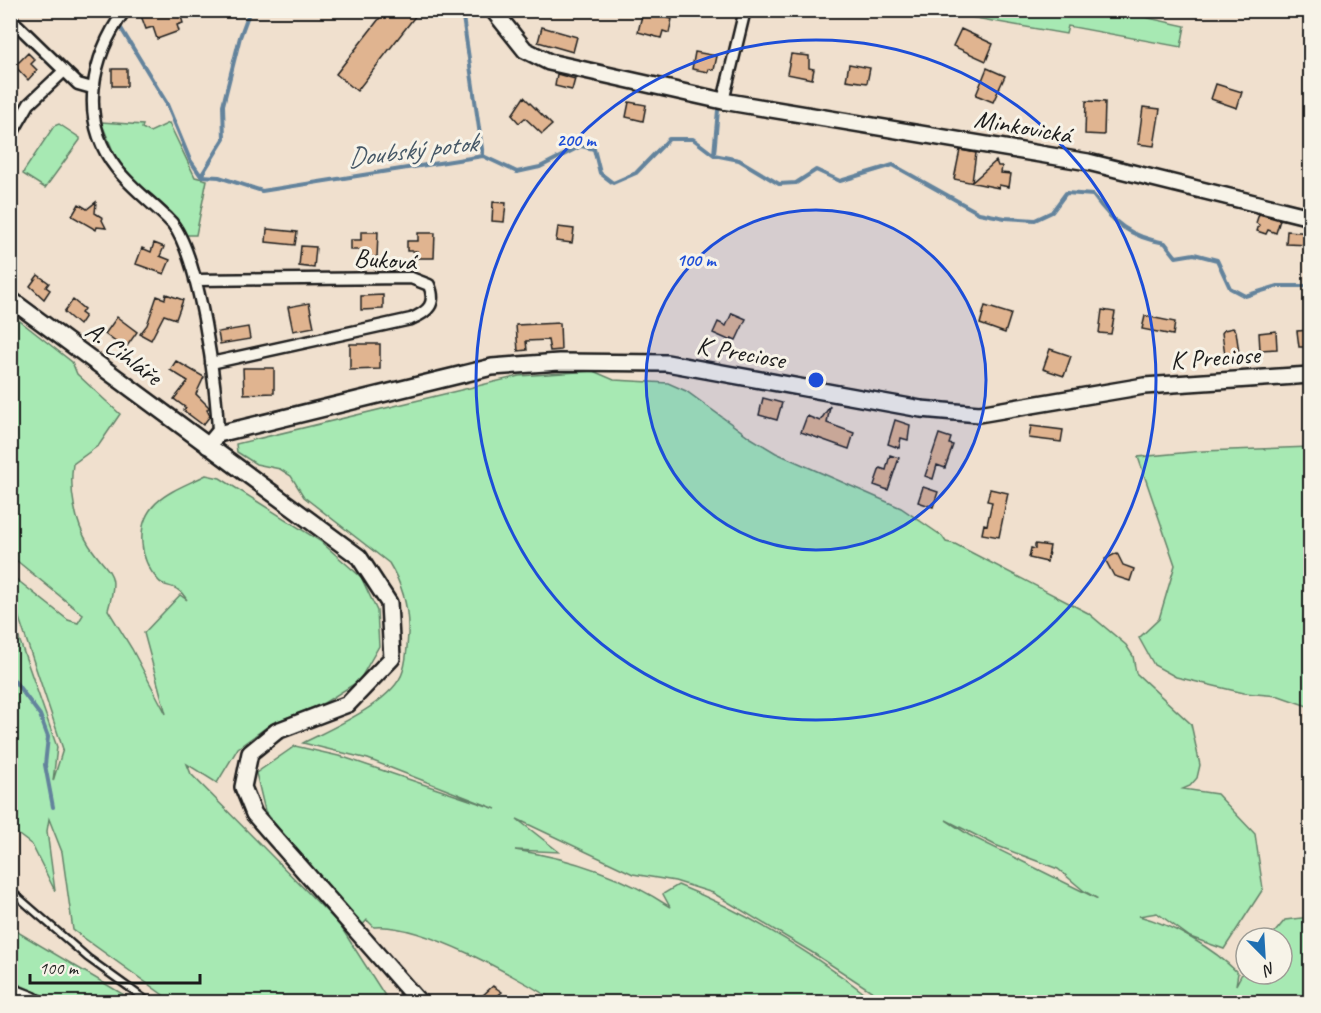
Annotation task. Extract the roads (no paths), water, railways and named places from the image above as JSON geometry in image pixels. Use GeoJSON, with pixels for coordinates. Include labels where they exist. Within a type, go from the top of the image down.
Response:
{"type":"FeatureCollection","features":[{"type":"Feature","properties":{"kind":"highway"},"geometry":{"type":"LineString","coordinates":[[10,994],[31,1002]]}},
{"type":"Feature","properties":{"kind":"street"},"geometry":{"type":"LineString","coordinates":[[125,10],[104,44],[92,88],[93,112],[100,142],[121,173],[179,233],[195,280],[211,363],[213,440]]}},
{"type":"Feature","properties":{"kind":"street","name":"Minkovická"},"geometry":{"type":"LineString","coordinates":[[493,10],[516,42],[537,58],[723,101],[1088,162],[1311,217]]}},
{"type":"Feature","properties":{"kind":"street"},"geometry":{"type":"LineString","coordinates":[[723,101],[745,10]]}},
{"type":"Feature","properties":{"kind":"street"},"geometry":{"type":"LineString","coordinates":[[10,18],[78,84],[92,88]]}},
{"type":"Feature","properties":{"kind":"street"},"geometry":{"type":"LineString","coordinates":[[10,137],[28,104],[64,71]]}},
{"type":"Feature","properties":{"kind":"street","name":"Buková"},"geometry":{"type":"LineString","coordinates":[[195,280],[411,278],[429,285],[433,295],[432,304],[424,313],[411,319],[211,363]]}},
{"type":"Feature","properties":{"kind":"street","name":"A. Cihláře"},"geometry":{"type":"LineString","coordinates":[[10,299],[213,440],[359,557],[389,603],[392,658],[348,704],[277,731],[250,753],[243,787],[254,814],[419,1002]]}},
{"type":"Feature","properties":{"kind":"street","name":"K Preciose"},"geometry":{"type":"LineString","coordinates":[[213,440],[492,367],[559,362],[667,363],[921,409],[979,414],[1144,386],[1311,375]]}},
{"type":"Feature","properties":{"kind":"lane"},"geometry":{"type":"LineString","coordinates":[[10,890],[88,958],[148,1002]]}},
{"type":"Feature","properties":{"kind":"waterway","name":"Doubský potok"},"geometry":{"type":"LineString","coordinates":[[112,10],[115,17]]}},
{"type":"Feature","properties":{"kind":"waterway"},"geometry":{"type":"LineString","coordinates":[[201,176],[224,139],[223,105],[240,37],[250,10]]}},
{"type":"Feature","properties":{"kind":"waterway"},"geometry":{"type":"LineString","coordinates":[[462,10],[483,156]]}},
{"type":"Feature","properties":{"kind":"waterway","name":"Doubský potok"},"geometry":{"type":"LineString","coordinates":[[119,25],[166,102],[190,160],[201,176],[219,177],[262,191],[483,156],[517,172],[540,167],[581,146],[594,149],[600,173],[613,183],[636,173],[669,139],[693,139],[714,155],[739,160],[779,184],[796,183],[816,170],[840,181],[893,165],[979,213],[1005,218],[1035,220],[1052,212],[1066,193],[1093,195],[1123,227],[1142,237],[1165,243],[1176,257],[1194,254],[1217,260],[1230,288],[1245,296],[1278,286],[1310,286]]}},
{"type":"Feature","properties":{"kind":"waterway"},"geometry":{"type":"LineString","coordinates":[[714,154],[718,110]]}},
{"type":"Feature","properties":{"kind":"waterway"},"geometry":{"type":"LineString","coordinates":[[10,675],[40,715],[48,737],[45,765],[53,807]]}}]}
